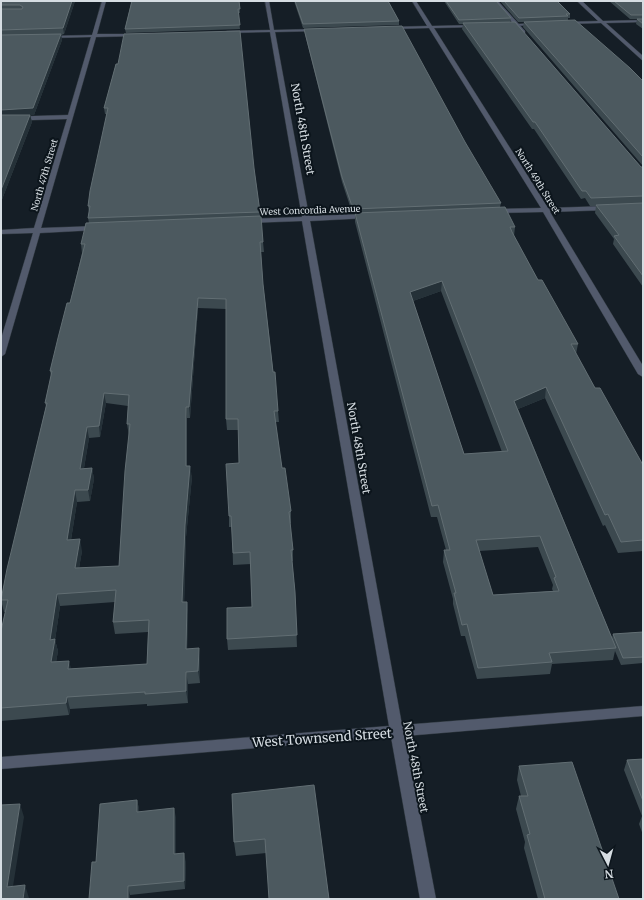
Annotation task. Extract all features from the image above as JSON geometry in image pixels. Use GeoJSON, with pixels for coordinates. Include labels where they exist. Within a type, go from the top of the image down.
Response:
{"type":"FeatureCollection","features":[{"type":"Feature","properties":{"kind":"street","name":"North 47th Street"},"geometry":{"type":"LineString","coordinates":[[1,354],[104,1]]}},
{"type":"Feature","properties":{"kind":"street","name":"North 48th Street"},"geometry":{"type":"LineString","coordinates":[[267,1],[428,899]]}},
{"type":"Feature","properties":{"kind":"street","name":"North 49th Street"},"geometry":{"type":"LineString","coordinates":[[414,1],[545,209],[643,374]]}},
{"type":"Feature","properties":{"kind":"street"},"geometry":{"type":"LineString","coordinates":[[496,1],[525,35]]}},
{"type":"Feature","properties":{"kind":"street"},"geometry":{"type":"LineString","coordinates":[[579,1],[643,59]]}},
{"type":"Feature","properties":{"kind":"street"},"geometry":{"type":"LineString","coordinates":[[560,23],[643,21]]}},
{"type":"Feature","properties":{"kind":"street"},"geometry":{"type":"LineString","coordinates":[[500,25],[546,24]]}},
{"type":"Feature","properties":{"kind":"street"},"geometry":{"type":"LineString","coordinates":[[386,28],[484,25]]}},
{"type":"Feature","properties":{"kind":"street"},"geometry":{"type":"LineString","coordinates":[[219,33],[325,30]]}},
{"type":"Feature","properties":{"kind":"street"},"geometry":{"type":"LineString","coordinates":[[40,37],[141,34]]}},
{"type":"Feature","properties":{"kind":"street"},"geometry":{"type":"LineString","coordinates":[[1,119],[71,117]]}},
{"type":"Feature","properties":{"kind":"street"},"geometry":{"type":"LineString","coordinates":[[484,212],[620,207]]}},
{"type":"Feature","properties":{"kind":"street","name":"West Concordia Avenue"},"geometry":{"type":"LineString","coordinates":[[239,222],[375,216]]}},
{"type":"Feature","properties":{"kind":"street"},"geometry":{"type":"LineString","coordinates":[[1,232],[106,228]]}},
{"type":"Feature","properties":{"kind":"street","name":"West Townsend Street"},"geometry":{"type":"LineString","coordinates":[[1,763],[643,711]]}},
{"type":"Feature","properties":{"kind":"building"},"geometry":{"type":"Polygon","coordinates":[[[1,1],[72,1],[63,28],[1,30],[1,9],[22,9],[23,7],[20,5],[1,5],[1,1]]]}},
{"type":"Feature","properties":{"kind":"building"},"geometry":{"type":"Polygon","coordinates":[[[132,1],[239,1],[240,9],[238,9],[240,25],[125,29],[132,1]]]}},
{"type":"Feature","properties":{"kind":"building"},"geometry":{"type":"Polygon","coordinates":[[[295,1],[388,1],[399,21],[303,24],[295,1]]]}},
{"type":"Feature","properties":{"kind":"building"},"geometry":{"type":"Polygon","coordinates":[[[446,1],[496,1],[511,18],[459,20],[446,1]]]}},
{"type":"Feature","properties":{"kind":"building"},"geometry":{"type":"Polygon","coordinates":[[[504,1],[557,1],[570,14],[566,14],[568,16],[519,18],[504,1]]]}},
{"type":"Feature","properties":{"kind":"building"},"geometry":{"type":"Polygon","coordinates":[[[614,1],[643,1],[643,15],[631,15],[614,1]]]}},
{"type":"Feature","properties":{"kind":"building"},"geometry":{"type":"Polygon","coordinates":[[[637,19],[643,19],[643,24],[637,19]]]}},
{"type":"Feature","properties":{"kind":"building"},"geometry":{"type":"Polygon","coordinates":[[[575,20],[643,81],[643,157],[524,22],[575,20]]]}},
{"type":"Feature","properties":{"kind":"building"},"geometry":{"type":"Polygon","coordinates":[[[515,22],[641,167],[643,167],[643,196],[591,198],[586,191],[582,191],[535,122],[533,122],[463,23],[515,22]]]}},
{"type":"Feature","properties":{"kind":"building"},"geometry":{"type":"Polygon","coordinates":[[[402,26],[465,142],[501,203],[353,209],[342,177],[304,29],[402,26]]]}},
{"type":"Feature","properties":{"kind":"building"},"geometry":{"type":"Polygon","coordinates":[[[240,31],[260,212],[88,218],[90,191],[108,108],[104,108],[116,64],[118,64],[124,34],[240,31]]]}},
{"type":"Feature","properties":{"kind":"building"},"geometry":{"type":"Polygon","coordinates":[[[61,34],[33,108],[1,110],[1,35],[61,34]]]}},
{"type":"Feature","properties":{"kind":"building"},"geometry":{"type":"Polygon","coordinates":[[[1,115],[30,115],[1,190],[1,115]]]}},
{"type":"Feature","properties":{"kind":"building"},"geometry":{"type":"Polygon","coordinates":[[[643,203],[643,276],[614,236],[619,235],[596,205],[643,203]]]}},
{"type":"Feature","properties":{"kind":"building"},"geometry":{"type":"Polygon","coordinates":[[[505,207],[515,227],[510,227],[512,232],[538,280],[542,280],[578,344],[571,344],[595,388],[600,388],[643,465],[643,540],[621,542],[608,514],[605,515],[546,387],[514,401],[616,648],[549,653],[552,662],[478,668],[467,624],[462,625],[454,593],[456,593],[444,550],[450,550],[438,505],[432,506],[355,213],[505,207]],[[442,281],[410,292],[464,454],[508,451],[442,281]],[[540,536],[476,540],[493,595],[559,591],[554,578],[556,577],[540,536]]]}},
{"type":"Feature","properties":{"kind":"building"},"geometry":{"type":"Polygon","coordinates":[[[261,216],[263,242],[260,242],[263,284],[273,372],[275,372],[278,411],[274,411],[282,468],[285,468],[291,511],[289,512],[293,550],[291,550],[297,635],[227,639],[227,608],[252,607],[250,552],[233,553],[231,516],[229,516],[226,464],[239,463],[238,419],[226,419],[226,299],[198,298],[189,407],[186,407],[186,466],[190,466],[185,525],[182,602],[187,602],[186,649],[199,648],[198,671],[186,672],[186,691],[67,697],[66,703],[1,708],[1,631],[8,600],[1,600],[7,569],[47,403],[45,403],[52,371],[50,371],[67,303],[70,303],[85,244],[81,244],[86,223],[261,216]],[[104,393],[99,426],[87,427],[80,469],[92,468],[88,490],[75,490],[67,540],[80,539],[75,568],[119,566],[125,471],[130,424],[127,424],[129,395],[104,393]],[[116,590],[57,594],[50,640],[55,639],[51,662],[69,661],[68,669],[147,664],[149,620],[113,622],[116,590]]]}},
{"type":"Feature","properties":{"kind":"building"},"geometry":{"type":"Polygon","coordinates":[[[643,632],[643,657],[623,658],[613,634],[643,632]]]}},
{"type":"Feature","properties":{"kind":"building"},"geometry":{"type":"Polygon","coordinates":[[[643,759],[643,801],[627,760],[643,759]]]}},
{"type":"Feature","properties":{"kind":"building"},"geometry":{"type":"Polygon","coordinates":[[[572,762],[619,899],[545,899],[527,835],[530,834],[519,796],[528,796],[519,766],[572,762]]]}},
{"type":"Feature","properties":{"kind":"building"},"geometry":{"type":"Polygon","coordinates":[[[314,785],[329,899],[269,899],[265,839],[234,842],[232,794],[314,785]]]}},
{"type":"Feature","properties":{"kind":"building"},"geometry":{"type":"Polygon","coordinates":[[[137,800],[137,812],[174,808],[174,854],[184,853],[184,881],[128,886],[128,899],[89,899],[92,862],[96,862],[100,804],[137,800]]]}},
{"type":"Feature","properties":{"kind":"building"},"geometry":{"type":"Polygon","coordinates":[[[20,804],[7,887],[25,885],[23,899],[1,899],[1,805],[20,804]]]}}]}
